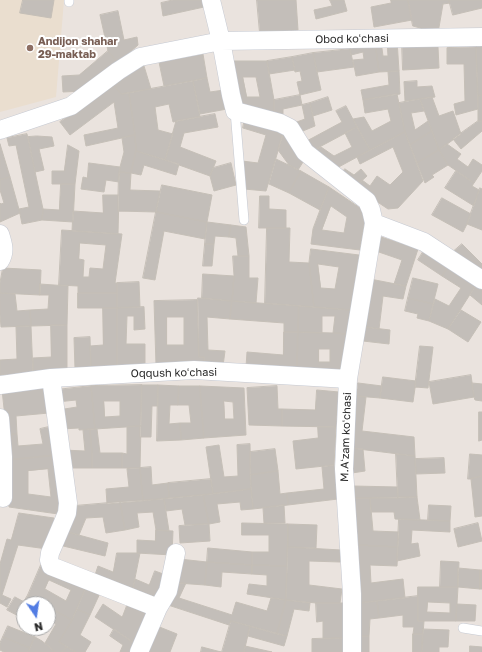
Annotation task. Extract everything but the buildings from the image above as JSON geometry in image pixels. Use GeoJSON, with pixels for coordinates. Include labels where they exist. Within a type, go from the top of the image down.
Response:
{"type":"FeatureCollection","features":[{"type":"Feature","properties":{"kind":"street"},"geometry":{"type":"LineString","coordinates":[[211,0],[235,110]]}},
{"type":"Feature","properties":{"kind":"street","name":"Obod koʻchasi"},"geometry":{"type":"LineString","coordinates":[[0,130],[71,106],[118,71],[140,57],[221,41],[482,37]]}},
{"type":"Feature","properties":{"kind":"street","name":"M.Aʻzam koʻchasi"},"geometry":{"type":"LineString","coordinates":[[235,110],[280,123],[290,128],[305,152],[367,201],[374,223],[348,379],[344,469],[352,594],[352,652]]}},
{"type":"Feature","properties":{"kind":"street"},"geometry":{"type":"LineString","coordinates":[[374,223],[424,242],[482,280]]}},
{"type":"Feature","properties":{"kind":"street"},"geometry":{"type":"LineString","coordinates":[[0,234],[4,248],[0,261]]}},
{"type":"Feature","properties":{"kind":"street","name":"Oqqush koʻchasi"},"geometry":{"type":"LineString","coordinates":[[0,385],[51,378],[194,370],[348,379]]}},
{"type":"Feature","properties":{"kind":"street"},"geometry":{"type":"LineString","coordinates":[[51,378],[68,503],[67,513],[50,553],[49,560],[51,566],[158,608]]}},
{"type":"Feature","properties":{"kind":"street"},"geometry":{"type":"LineString","coordinates":[[0,418],[3,457],[3,498]]}},
{"type":"Feature","properties":{"kind":"street"},"geometry":{"type":"LineString","coordinates":[[139,652],[158,608],[168,590],[176,553]]}},
{"type":"Feature","properties":{"kind":"lane"},"geometry":{"type":"LineString","coordinates":[[235,110],[244,220]]}},
{"type":"Feature","properties":{"kind":"lane"},"geometry":{"type":"LineString","coordinates":[[463,628],[482,631]]}},
{"type":"Feature","properties":{"kind":"shaded area","name":"Andijon shahar 29-maktab"},"geometry":{"type":"Polygon","coordinates":[[[0,0],[64,0],[56,97],[0,112],[0,0]]]}},
{"type":"Feature","properties":{"kind":"place","name":"Andijon shahar 29-maktab"},"geometry":{"type":"Point","coordinates":[30,48]}}]}
